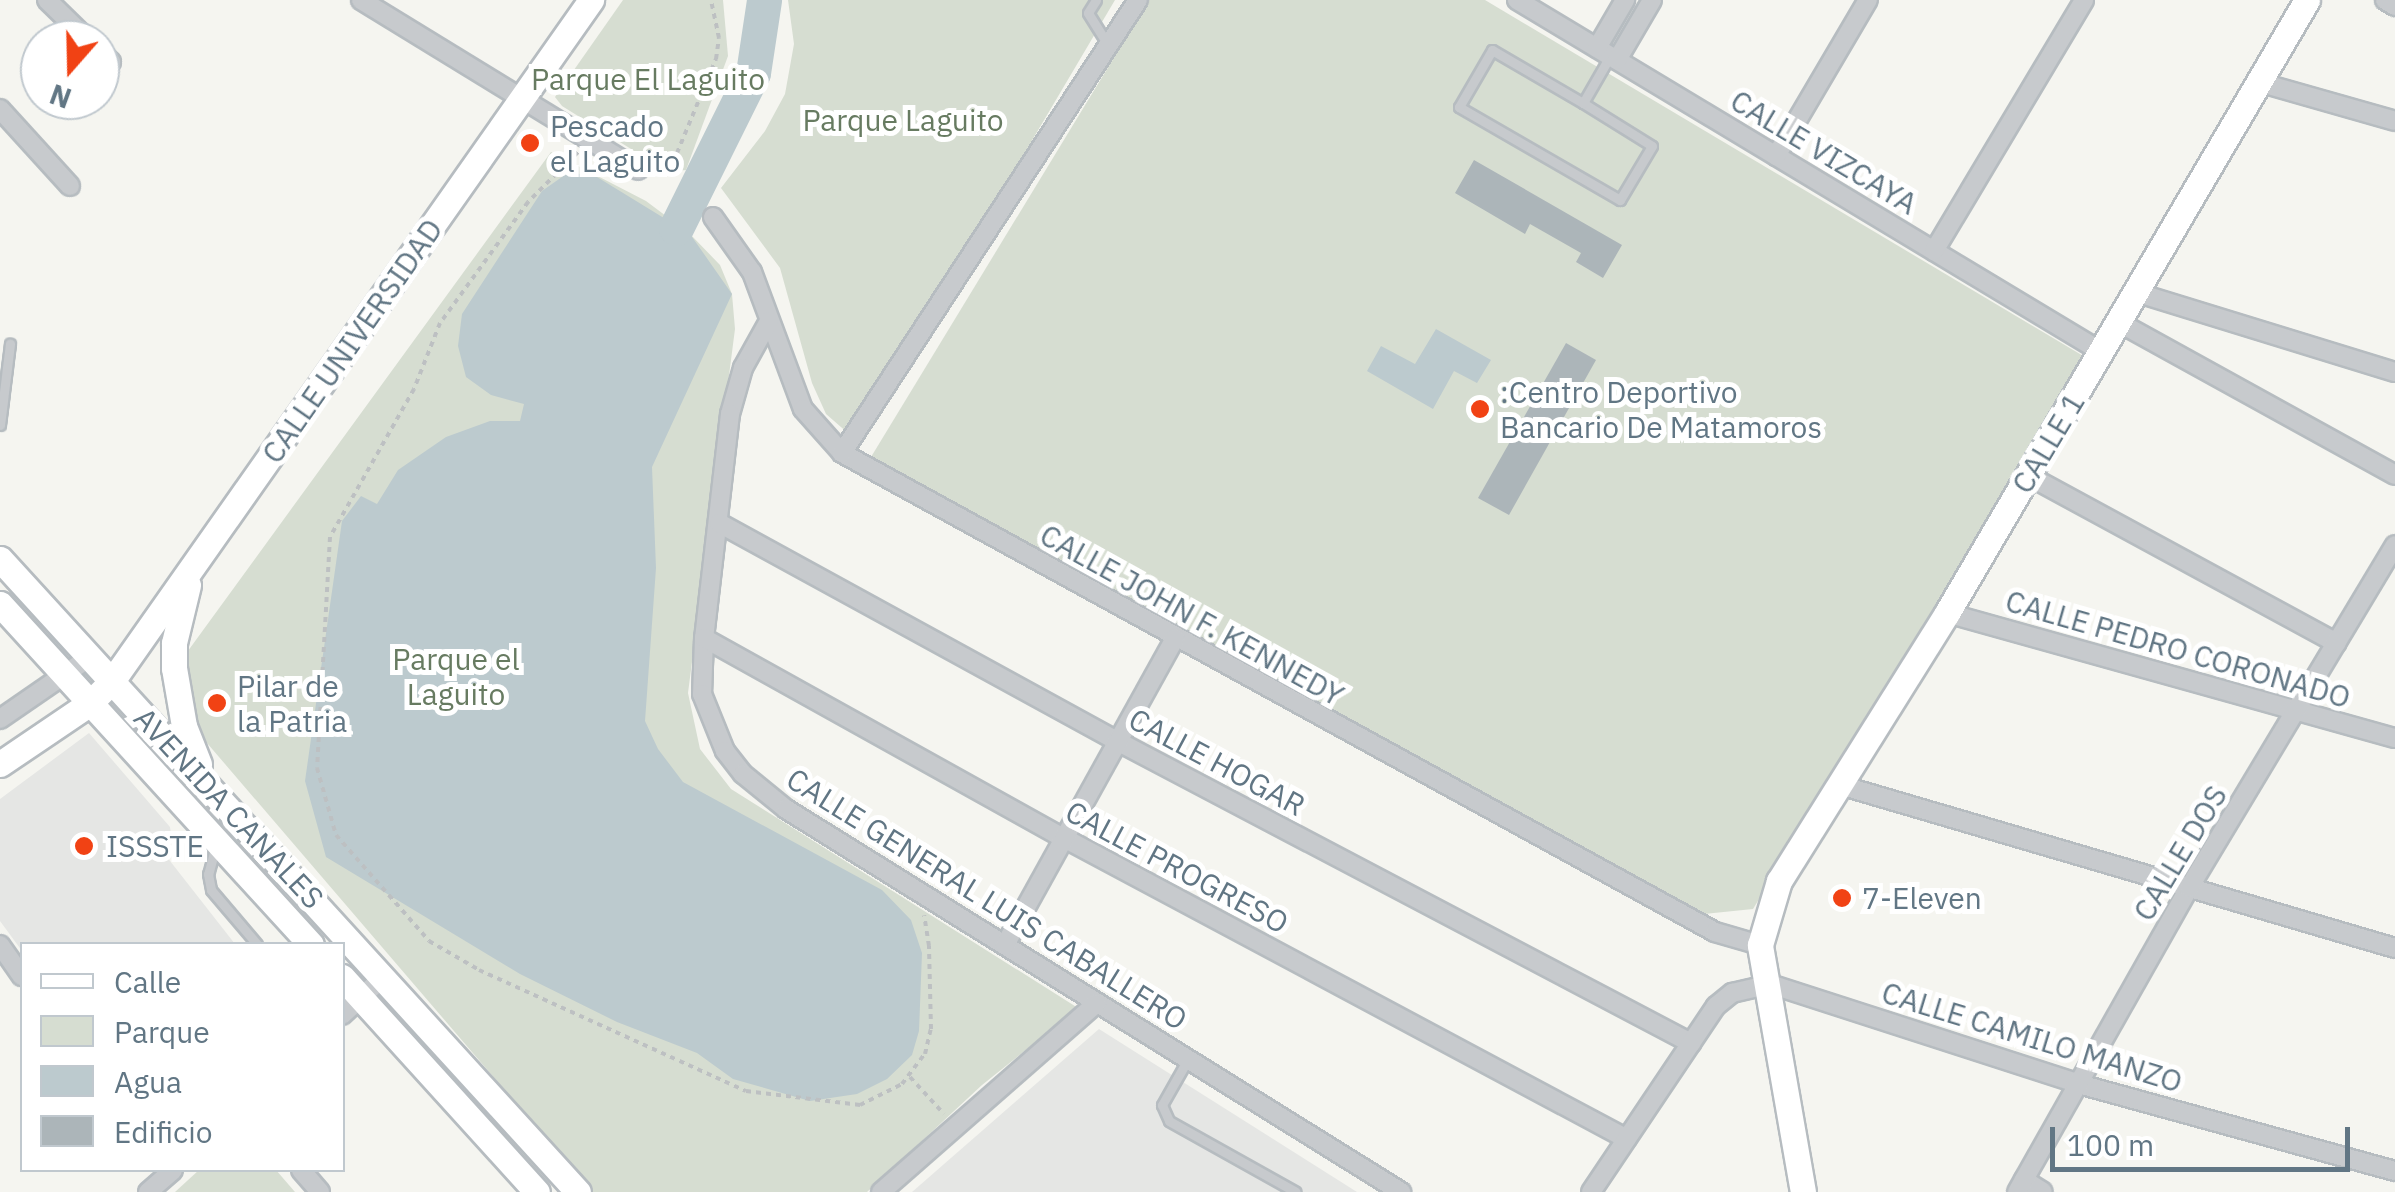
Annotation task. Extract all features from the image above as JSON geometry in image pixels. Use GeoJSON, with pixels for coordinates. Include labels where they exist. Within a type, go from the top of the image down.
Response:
{"type":"FeatureCollection","features":[{"type":"Feature","properties":{"kind":"street"},"geometry":{"type":"LineString","coordinates":[[46,0],[67,20]]}},
{"type":"Feature","properties":{"kind":"street"},"geometry":{"type":"LineString","coordinates":[[362,0],[524,96],[638,170]]}},
{"type":"Feature","properties":{"kind":"street","name":"CALLE UNIVERSIDAD"},"geometry":{"type":"LineString","coordinates":[[0,764],[90,703],[112,682],[591,0]]}},
{"type":"Feature","properties":{"kind":"street"},"geometry":{"type":"LineString","coordinates":[[842,453],[1138,0]]}},
{"type":"Feature","properties":{"kind":"street","name":"CALLE VIZCAYA"},"geometry":{"type":"LineString","coordinates":[[1518,0],[2102,352]]}},
{"type":"Feature","properties":{"kind":"street"},"geometry":{"type":"LineString","coordinates":[[1608,55],[1625,0]]}},
{"type":"Feature","properties":{"kind":"street"},"geometry":{"type":"LineString","coordinates":[[1608,55],[1652,0]]}},
{"type":"Feature","properties":{"kind":"street"},"geometry":{"type":"LineString","coordinates":[[1776,156],[1868,0]]}},
{"type":"Feature","properties":{"kind":"street"},"geometry":{"type":"LineString","coordinates":[[1934,251],[2084,0]]}},
{"type":"Feature","properties":{"kind":"street","name":"CALLE 1"},"geometry":{"type":"LineString","coordinates":[[1760,945],[1779,881],[1947,613],[2262,83],[2307,0]]}},
{"type":"Feature","properties":{"kind":"street"},"geometry":{"type":"LineString","coordinates":[[2385,0],[2395,6]]}},
{"type":"Feature","properties":{"kind":"street"},"geometry":{"type":"LineString","coordinates":[[2262,83],[2395,121]]}},
{"type":"Feature","properties":{"kind":"street"},"geometry":{"type":"LineString","coordinates":[[0,109],[70,186]]}},
{"type":"Feature","properties":{"kind":"street","name":"CALLE JOHN F. KENNEDY"},"geometry":{"type":"LineString","coordinates":[[713,217],[752,272],[803,409],[842,453],[1716,932],[1760,945]]}},
{"type":"Feature","properties":{"kind":"street"},"geometry":{"type":"LineString","coordinates":[[2138,293],[2395,372]]}},
{"type":"Feature","properties":{"kind":"street","name":"CALLE GENERAL LUIS CABALLERO"},"geometry":{"type":"LineString","coordinates":[[769,321],[737,385],[704,638],[702,694],[726,751],[743,774],[786,809],[1402,1192]]}},
{"type":"Feature","properties":{"kind":"street"},"geometry":{"type":"LineString","coordinates":[[2120,323],[2395,475]]}},
{"type":"Feature","properties":{"kind":"street","name":"CALLE PEDRO CORONADO"},"geometry":{"type":"LineString","coordinates":[[2029,476],[2337,643]]}},
{"type":"Feature","properties":{"kind":"street","name":"CALLE HOGAR"},"geometry":{"type":"LineString","coordinates":[[719,523],[1118,741],[1691,1043]]}},
{"type":"Feature","properties":{"kind":"street","name":"CALLE DOS"},"geometry":{"type":"LineString","coordinates":[[2020,1186],[2190,888],[2395,545]]}},
{"type":"Feature","properties":{"kind":"street","name":"AVENIDA CANALES"},"geometry":{"type":"LineString","coordinates":[[0,559],[578,1192]]}},
{"type":"Feature","properties":{"kind":"street"},"geometry":{"type":"LineString","coordinates":[[196,562],[177,629],[174,668],[184,726],[204,778]]}},
{"type":"Feature","properties":{"kind":"street"},"geometry":{"type":"LineString","coordinates":[[0,604],[310,942]]}},
{"type":"Feature","properties":{"kind":"street","name":"CALLE PEDRO CORONADO"},"geometry":{"type":"LineString","coordinates":[[1947,613],[2395,738]]}},
{"type":"Feature","properties":{"kind":"street","name":"CALLE PROGRESO"},"geometry":{"type":"LineString","coordinates":[[704,638],[1064,838],[1627,1139]]}},
{"type":"Feature","properties":{"kind":"street"},"geometry":{"type":"LineString","coordinates":[[1004,944],[1175,638]]}},
{"type":"Feature","properties":{"kind":"street"},"geometry":{"type":"LineString","coordinates":[[0,719],[90,657]]}},
{"type":"Feature","properties":{"kind":"street"},"geometry":{"type":"LineString","coordinates":[[1840,785],[2395,948]]}},
{"type":"Feature","properties":{"kind":"street"},"geometry":{"type":"LineString","coordinates":[[0,945],[20,973]]}},
{"type":"Feature","properties":{"kind":"street"},"geometry":{"type":"LineString","coordinates":[[1760,945],[1770,984],[1803,1192]]}},
{"type":"Feature","properties":{"kind":"street"},"geometry":{"type":"LineString","coordinates":[[383,978],[352,1006],[537,1192]]}},
{"type":"Feature","properties":{"kind":"street"},"geometry":{"type":"LineString","coordinates":[[1590,1192],[1716,1006],[1732,993],[1770,984]]}},
{"type":"Feature","properties":{"kind":"street","name":"CALLE CAMILO MANZO"},"geometry":{"type":"LineString","coordinates":[[1770,984],[2079,1084],[2395,1171]]}},
{"type":"Feature","properties":{"kind":"street"},"geometry":{"type":"LineString","coordinates":[[881,1192],[1097,1002]]}},
{"type":"Feature","properties":{"kind":"street"},"geometry":{"type":"LineString","coordinates":[[148,1192],[166,1172]]}},
{"type":"Feature","properties":{"kind":"street"},"geometry":{"type":"LineString","coordinates":[[303,1172],[320,1192]]}},
{"type":"Feature","properties":{"kind":"street"},"geometry":{"type":"LineString","coordinates":[[2020,1186],[2043,1192]]}},
{"type":"Feature","properties":{"kind":"lane"},"geometry":{"type":"LineString","coordinates":[[1096,0],[1088,13],[1108,45]]}},
{"type":"Feature","properties":{"kind":"lane"},"geometry":{"type":"LineString","coordinates":[[1492,50],[1583,103],[1652,146],[1620,200],[1459,107],[1492,50]]}},
{"type":"Feature","properties":{"kind":"lane"},"geometry":{"type":"LineString","coordinates":[[1583,103],[1608,55]]}},
{"type":"Feature","properties":{"kind":"lane"},"geometry":{"type":"LineString","coordinates":[[0,424],[10,344]]}},
{"type":"Feature","properties":{"kind":"lane"},"geometry":{"type":"LineString","coordinates":[[217,844],[208,874],[210,890],[254,942]]}},
{"type":"Feature","properties":{"kind":"lane"},"geometry":{"type":"LineString","coordinates":[[1188,1059],[1162,1105],[1169,1121],[1296,1192]]}},
{"type":"Feature","properties":{"kind":"path"},"geometry":{"type":"LineString","coordinates":[[638,170],[677,153],[710,78],[720,38],[711,0]]}},
{"type":"Feature","properties":{"kind":"path"},"geometry":{"type":"LineString","coordinates":[[592,161],[578,152],[528,202],[440,324],[414,388],[330,537],[317,768],[336,835],[429,940],[479,970],[746,1091],[860,1106],[886,1095],[910,1077],[925,1054],[932,1029],[930,946],[920,892]]}},
{"type":"Feature","properties":{"kind":"path"},"geometry":{"type":"LineString","coordinates":[[910,1077],[954,1125]]}},
{"type":"Feature","properties":{"kind":"shaded area","name":"ISSSTE"},"geometry":{"type":"Polygon","coordinates":[[[89,733],[170,827],[172,841],[163,852],[233,942],[20,942],[20,948],[0,921],[0,799],[89,733]]]}},
{"type":"Feature","properties":{"kind":"shaded area"},"geometry":{"type":"Polygon","coordinates":[[[1099,1029],[1357,1192],[912,1192],[1099,1029]]]}},
{"type":"Feature","properties":{"kind":"green space","name":"Parque El Laguito"},"geometry":{"type":"Polygon","coordinates":[[[623,0],[723,0],[728,56],[686,170],[668,172],[562,106],[555,97],[623,0]]]}},
{"type":"Feature","properties":{"kind":"green space","name":"Parque Laguito"},"geometry":{"type":"Polygon","coordinates":[[[788,0],[1115,0],[985,220],[849,434],[826,414],[812,383],[780,268],[721,188],[765,131],[785,94],[794,44],[788,0]]]}},
{"type":"Feature","properties":{"kind":"green space","name":":Centro Deportivo Bancario De Matamoros"},"geometry":{"type":"Polygon","coordinates":[[[1149,0],[1485,0],[2090,360],[1753,909],[1704,914],[871,457],[1149,0]]]}},
{"type":"Feature","properties":{"kind":"green space","name":"Parque el Laguito"},"geometry":{"type":"Polygon","coordinates":[[[551,152],[646,201],[690,234],[720,265],[732,294],[735,329],[688,693],[700,749],[731,789],[1078,1008],[982,1085],[867,1192],[592,1192],[195,729],[185,655],[551,152]]]}},
{"type":"Feature","properties":{"kind":"green space"},"geometry":{"type":"Polygon","coordinates":[[[197,1172],[278,1172],[295,1192],[175,1192],[197,1172]]]}},
{"type":"Feature","properties":{"kind":"water","name":"Parque el Laguito"},"geometry":{"type":"Polygon","coordinates":[[[569,172],[597,177],[690,234],[732,294],[652,467],[656,568],[645,721],[658,749],[683,782],[882,890],[911,920],[922,953],[919,1031],[912,1055],[887,1079],[857,1094],[810,1101],[733,1079],[697,1053],[617,1022],[520,974],[326,857],[305,781],[342,521],[361,496],[377,504],[398,470],[446,437],[490,421],[520,421],[524,404],[491,395],[466,377],[458,346],[462,314],[542,191],[569,172]]]}},
{"type":"Feature","properties":{"kind":"water"},"geometry":{"type":"Polygon","coordinates":[[[1436,329],[1491,360],[1477,383],[1454,371],[1433,409],[1367,371],[1381,346],[1415,364],[1436,329]]]}},
{"type":"Feature","properties":{"kind":"building"},"geometry":{"type":"Polygon","coordinates":[[[1474,160],[1622,245],[1603,278],[1576,262],[1581,253],[1530,224],[1525,234],[1455,193],[1474,160]]]}},
{"type":"Feature","properties":{"kind":"building"},"geometry":{"type":"Polygon","coordinates":[[[1566,343],[1596,360],[1509,515],[1478,498],[1566,343]]]}},
{"type":"Feature","properties":{"kind":"waterway"},"geometry":{"type":"LineString","coordinates":[[676,228],[753,73],[764,0]]}},
{"type":"Feature","properties":{"kind":"place","name":"Pescado el Laguito"},"geometry":{"type":"Point","coordinates":[530,143]}},
{"type":"Feature","properties":{"kind":"place","name":":Centro Deportivo Bancario De Matamoros"},"geometry":{"type":"Point","coordinates":[1480,409]}},
{"type":"Feature","properties":{"kind":"place","name":"Pilar de la Patria"},"geometry":{"type":"Point","coordinates":[217,703]}},
{"type":"Feature","properties":{"kind":"place","name":"ISSSTE"},"geometry":{"type":"Point","coordinates":[84,846]}},
{"type":"Feature","properties":{"kind":"place","name":"7-Eleven"},"geometry":{"type":"Point","coordinates":[1842,898]}}]}
